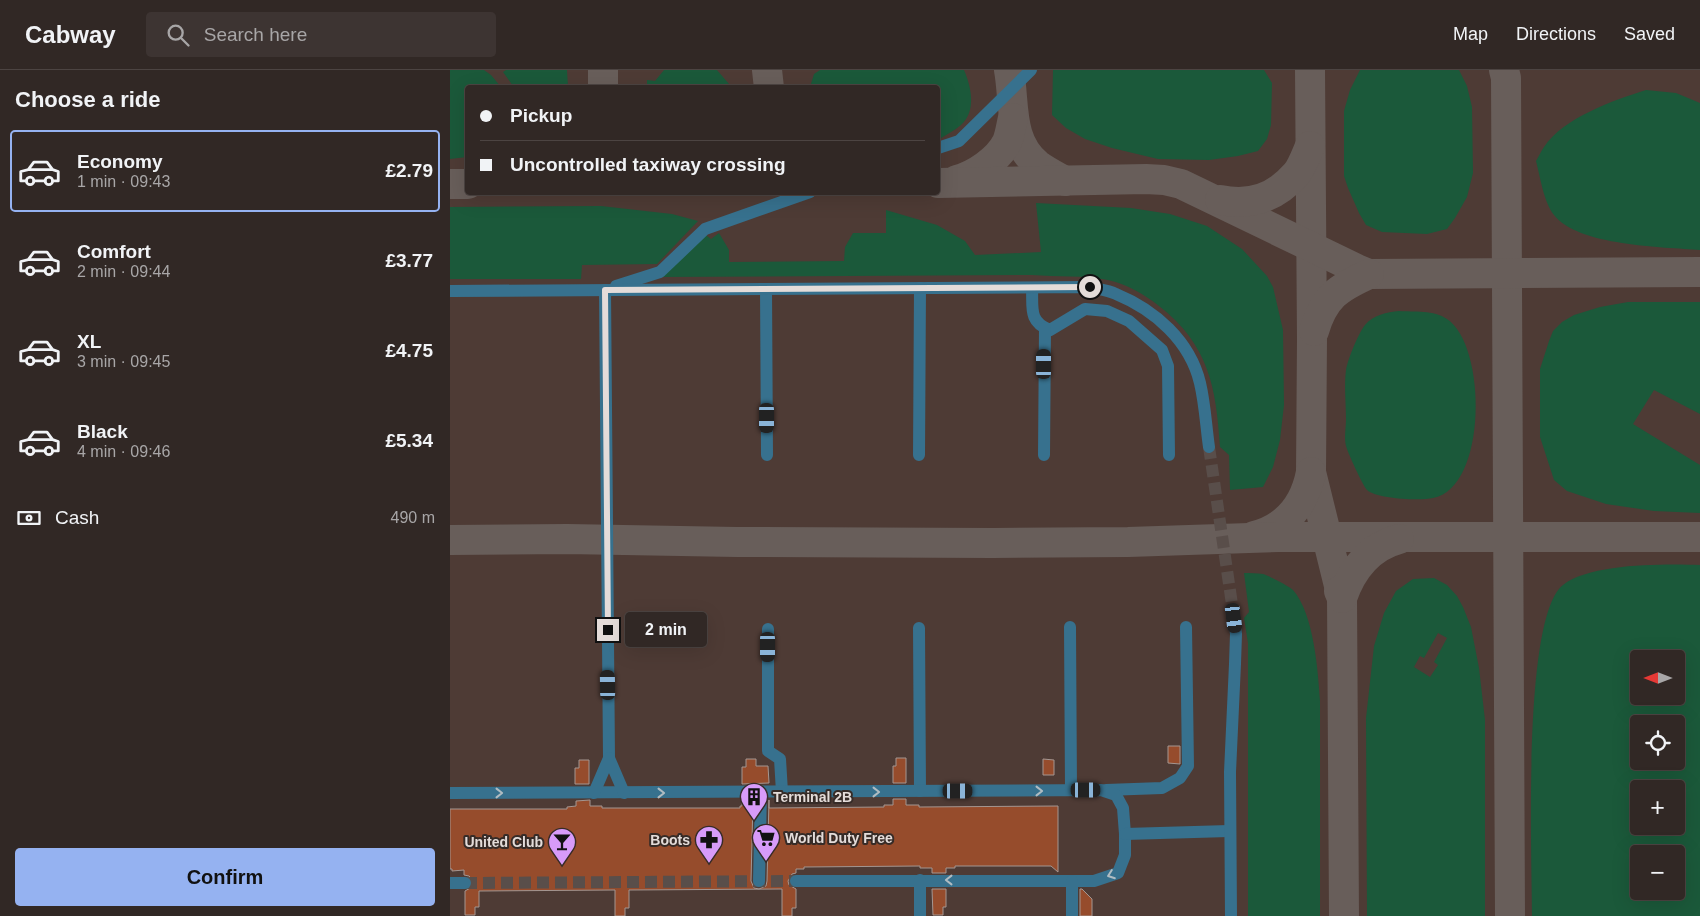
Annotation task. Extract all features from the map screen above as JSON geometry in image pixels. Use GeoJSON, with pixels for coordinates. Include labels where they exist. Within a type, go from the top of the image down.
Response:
{"type":"FeatureCollection","features":[{"type":"Feature","properties":{"kind":"lane"},"geometry":{"type":"LineString","coordinates":[[940,147],[959,140],[1031,70]]}},
{"type":"Feature","properties":{"kind":"lane"},"geometry":{"type":"LineString","coordinates":[[605,290],[660,272],[705,229],[801,195]]}},
{"type":"Feature","properties":{"kind":"lane"},"geometry":{"type":"LineString","coordinates":[[450,291],[1090,287],[1114,293],[1148,310],[1163,322],[1186,350],[1194,364],[1200,381],[1209,447]]}},
{"type":"Feature","properties":{"kind":"lane"},"geometry":{"type":"LineString","coordinates":[[919,455],[920,288]]}},
{"type":"Feature","properties":{"kind":"lane"},"geometry":{"type":"LineString","coordinates":[[1032,288],[1033,317],[1039,326],[1050,330],[1084,309],[1107,310],[1129,321],[1162,350],[1168,366],[1169,455]]}},
{"type":"Feature","properties":{"kind":"lane"},"geometry":{"type":"LineString","coordinates":[[766,289],[767,455]]}},
{"type":"Feature","properties":{"kind":"lane"},"geometry":{"type":"LineString","coordinates":[[605,290],[609,758],[624,793]]}},
{"type":"Feature","properties":{"kind":"lane"},"geometry":{"type":"LineString","coordinates":[[1044,455],[1045,328]]}},
{"type":"Feature","properties":{"kind":"lane"},"geometry":{"type":"LineString","coordinates":[[1231,916],[1229,831],[1236,642],[1234,618]]}},
{"type":"Feature","properties":{"kind":"lane"},"geometry":{"type":"LineString","coordinates":[[1070,627],[1071,790]]}},
{"type":"Feature","properties":{"kind":"lane"},"geometry":{"type":"LineString","coordinates":[[450,793],[1101,790],[1162,788],[1180,778],[1188,766],[1186,627]]}},
{"type":"Feature","properties":{"kind":"lane"},"geometry":{"type":"LineString","coordinates":[[919,628],[920,791]]}},
{"type":"Feature","properties":{"kind":"lane"},"geometry":{"type":"LineString","coordinates":[[768,629],[768,751],[780,759],[782,792]]}},
{"type":"Feature","properties":{"kind":"lane"},"geometry":{"type":"LineString","coordinates":[[594,793],[609,758]]}},
{"type":"Feature","properties":{"kind":"lane"},"geometry":{"type":"LineString","coordinates":[[796,881],[1094,881],[1118,874],[1125,856],[1123,808],[1116,795],[1101,790]]}},
{"type":"Feature","properties":{"kind":"lane"},"geometry":{"type":"LineString","coordinates":[[759,881],[761,792]]}},
{"type":"Feature","properties":{"kind":"lane"},"geometry":{"type":"LineString","coordinates":[[1125,834],[1229,831]]}},
{"type":"Feature","properties":{"kind":"lane"},"geometry":{"type":"LineString","coordinates":[[920,880],[920,916]]}},
{"type":"Feature","properties":{"kind":"lane"},"geometry":{"type":"LineString","coordinates":[[1072,881],[1072,916]]}},
{"type":"Feature","properties":{"kind":"lane"},"geometry":{"type":"LineString","coordinates":[[450,883],[464,883]]}},
{"type":"Feature","properties":{"kind":"shaded area"},"geometry":{"type":"Polygon","coordinates":[[[450,70],[1700,70],[1700,916],[450,916],[450,70]]]}},
{"type":"Feature","properties":{"kind":"green space"},"geometry":{"type":"Polygon","coordinates":[[[450,70],[484,70],[499,85],[465,85],[465,157],[450,159],[450,70]]]}},
{"type":"Feature","properties":{"kind":"green space"},"geometry":{"type":"Polygon","coordinates":[[[506,70],[567,70],[568,85],[512,85],[503,72],[506,70]]]}},
{"type":"Feature","properties":{"kind":"green space"},"geometry":{"type":"Polygon","coordinates":[[[664,70],[717,70],[729,85],[647,85],[647,80],[655,81],[664,70]]]}},
{"type":"Feature","properties":{"kind":"green space"},"geometry":{"type":"Polygon","coordinates":[[[820,70],[964,70],[969,83],[971,106],[966,119],[961,125],[940,139],[940,85],[811,85],[814,74],[820,70]]]}},
{"type":"Feature","properties":{"kind":"green space"},"geometry":{"type":"Polygon","coordinates":[[[1053,70],[1264,70],[1272,83],[1271,125],[1267,139],[1258,151],[1209,160],[1158,159],[1112,148],[1085,139],[1066,128],[1052,115],[1053,70]]]}},
{"type":"Feature","properties":{"kind":"green space"},"geometry":{"type":"Polygon","coordinates":[[[1360,70],[1459,70],[1467,86],[1472,107],[1473,173],[1467,197],[1447,229],[1427,234],[1382,232],[1366,225],[1359,213],[1344,176],[1344,111],[1350,90],[1360,70]]]}},
{"type":"Feature","properties":{"kind":"green space"},"geometry":{"type":"Polygon","coordinates":[[[1646,90],[1676,93],[1700,103],[1700,250],[1622,243],[1582,233],[1566,225],[1554,215],[1545,197],[1536,161],[1553,137],[1563,127],[1590,111],[1646,90]]]}},
{"type":"Feature","properties":{"kind":"green space"},"geometry":{"type":"Polygon","coordinates":[[[1036,203],[1131,208],[1170,214],[1207,226],[1242,249],[1267,276],[1273,287],[1283,330],[1284,405],[1280,440],[1273,467],[1263,487],[1230,490],[1229,455],[1220,447],[1212,386],[1199,352],[1189,336],[1176,321],[1159,306],[1121,284],[1090,277],[1032,275],[656,277],[702,232],[711,239],[719,233],[729,250],[729,262],[844,261],[845,247],[853,233],[886,233],[886,210],[937,225],[965,241],[975,255],[1041,252],[1036,203]]]}},
{"type":"Feature","properties":{"kind":"green space"},"geometry":{"type":"Polygon","coordinates":[[[601,206],[672,214],[698,221],[657,264],[582,265],[581,279],[450,279],[450,207],[601,206]]]}},
{"type":"Feature","properties":{"kind":"green space"},"geometry":{"type":"Polygon","coordinates":[[[1628,302],[1700,302],[1700,414],[1654,390],[1633,424],[1700,465],[1700,513],[1654,511],[1606,504],[1567,491],[1554,480],[1540,437],[1540,369],[1553,331],[1562,322],[1574,315],[1600,307],[1628,302]]]}},
{"type":"Feature","properties":{"kind":"green space"},"geometry":{"type":"Polygon","coordinates":[[[1399,311],[1436,314],[1447,319],[1460,334],[1469,357],[1475,384],[1476,414],[1472,444],[1464,469],[1451,489],[1433,498],[1399,498],[1372,493],[1367,490],[1355,468],[1345,443],[1345,376],[1354,347],[1362,329],[1368,322],[1380,315],[1399,311]]]}},
{"type":"Feature","properties":{"kind":"green space"},"geometry":{"type":"Polygon","coordinates":[[[1649,565],[1700,565],[1700,916],[1532,916],[1531,795],[1535,689],[1541,642],[1550,606],[1563,585],[1575,578],[1591,572],[1649,565]]]}},
{"type":"Feature","properties":{"kind":"green space"},"geometry":{"type":"Polygon","coordinates":[[[1244,573],[1263,574],[1293,590],[1306,613],[1314,643],[1320,701],[1320,916],[1248,916],[1248,643],[1244,618],[1249,612],[1244,573]]]}},
{"type":"Feature","properties":{"kind":"green space"},"geometry":{"type":"Polygon","coordinates":[[[1434,578],[1447,585],[1457,596],[1471,627],[1479,668],[1485,720],[1485,916],[1367,916],[1366,718],[1374,646],[1384,613],[1396,591],[1413,579],[1434,578]],[[1438,633],[1424,658],[1420,656],[1414,667],[1430,677],[1438,665],[1434,662],[1447,638],[1438,633]]]}},
{"type":"Feature","properties":{"kind":"building"},"geometry":{"type":"Polygon","coordinates":[[[1168,746],[1180,746],[1180,764],[1168,763],[1168,746]]]}},
{"type":"Feature","properties":{"kind":"building"},"geometry":{"type":"Polygon","coordinates":[[[896,758],[906,758],[906,783],[893,783],[893,766],[896,766],[896,758]]]}},
{"type":"Feature","properties":{"kind":"building"},"geometry":{"type":"Polygon","coordinates":[[[746,759],[756,759],[756,766],[768,766],[769,783],[742,784],[742,767],[746,767],[746,759]]]}},
{"type":"Feature","properties":{"kind":"building"},"geometry":{"type":"Polygon","coordinates":[[[1043,759],[1054,760],[1054,775],[1043,775],[1043,759]]]}},
{"type":"Feature","properties":{"kind":"building"},"geometry":{"type":"Polygon","coordinates":[[[579,760],[589,760],[589,784],[575,784],[575,768],[579,768],[579,760]]]}},
{"type":"Feature","properties":{"kind":"building","name":"Terminal 2B"},"geometry":{"type":"Polygon","coordinates":[[[893,799],[906,799],[906,805],[919,805],[919,807],[1058,806],[1058,872],[1051,866],[955,866],[955,868],[946,868],[946,873],[932,873],[932,868],[920,868],[920,866],[804,867],[804,869],[796,869],[796,873],[792,874],[788,881],[789,885],[796,889],[796,908],[792,908],[792,916],[782,916],[782,889],[629,890],[629,908],[625,908],[625,916],[615,916],[615,890],[479,891],[479,907],[475,907],[475,915],[465,915],[465,891],[472,887],[472,879],[464,875],[464,870],[452,871],[450,869],[450,809],[567,809],[567,807],[576,806],[576,801],[590,800],[590,806],[602,806],[602,808],[740,808],[742,800],[753,800],[751,881],[754,888],[759,889],[766,886],[767,881],[769,800],[769,808],[884,807],[884,805],[893,805],[893,799]]]}},
{"type":"Feature","properties":{"kind":"building"},"geometry":{"type":"Polygon","coordinates":[[[932,889],[946,889],[946,907],[943,907],[943,915],[933,915],[932,889]]]}},
{"type":"Feature","properties":{"kind":"building"},"geometry":{"type":"Polygon","coordinates":[[[1080,889],[1092,899],[1092,916],[1080,916],[1080,889]]]}},
{"type":"Feature","properties":{"kind":"taxiway"},"geometry":{"type":"LineString","coordinates":[[603,70],[603,85]]}},
{"type":"Feature","properties":{"kind":"taxiway"},"geometry":{"type":"LineString","coordinates":[[767,70],[769,85]]}},
{"type":"Feature","properties":{"kind":"taxiway"},"geometry":{"type":"LineString","coordinates":[[1009,70],[1014,121],[1022,145],[1028,155],[1038,165],[1065,181]]}},
{"type":"Feature","properties":{"kind":"taxiway"},"geometry":{"type":"LineString","coordinates":[[1310,70],[1311,472],[1342,598],[1344,916]]}},
{"type":"Feature","properties":{"kind":"taxiway"},"geometry":{"type":"LineString","coordinates":[[1504,70],[1506,78],[1510,916]]}},
{"type":"Feature","properties":{"kind":"taxiway"},"geometry":{"type":"LineString","coordinates":[[957,180],[978,171],[998,155],[1007,142],[1013,118]]}},
{"type":"Feature","properties":{"kind":"taxiway"},"geometry":{"type":"LineString","coordinates":[[1220,200],[1231,202],[1252,201],[1280,189],[1296,174],[1310,146]]}},
{"type":"Feature","properties":{"kind":"taxiway"},"geometry":{"type":"LineString","coordinates":[[940,183],[1164,180],[1181,184],[1369,274],[1700,272]]}},
{"type":"Feature","properties":{"kind":"taxiway"},"geometry":{"type":"LineString","coordinates":[[450,184],[465,184]]}},
{"type":"Feature","properties":{"kind":"taxiway"},"geometry":{"type":"LineString","coordinates":[[1314,331],[1322,310],[1334,295],[1349,284],[1369,274]]}},
{"type":"Feature","properties":{"kind":"taxiway"},"geometry":{"type":"LineString","coordinates":[[1254,536],[1285,521],[1299,504],[1311,472],[1311,474]]}},
{"type":"Feature","properties":{"kind":"taxiway"},"geometry":{"type":"LineString","coordinates":[[450,540],[567,539],[993,543],[1128,542],[1278,537],[1700,537]]}},
{"type":"Feature","properties":{"kind":"taxiway"},"geometry":{"type":"LineString","coordinates":[[1339,591],[1342,598],[1351,578],[1370,554],[1388,543],[1399,539]]}},
{"type":"Feature","properties":{"kind":"tunnel"},"geometry":{"type":"LineString","coordinates":[[1209,447],[1234,618]]}},
{"type":"Feature","properties":{"kind":"tunnel"},"geometry":{"type":"LineString","coordinates":[[465,883],[796,881]]}},
{"type":"Feature","properties":{"kind":"place","name":"Terminal 2B"},"geometry":{"type":"Point","coordinates":[754,821]}},
{"type":"Feature","properties":{"kind":"place","name":"World Duty Free"},"geometry":{"type":"Point","coordinates":[766,862]}},
{"type":"Feature","properties":{"kind":"place","name":"Boots"},"geometry":{"type":"Point","coordinates":[709,864]}},
{"type":"Feature","properties":{"kind":"place","name":"United Club"},"geometry":{"type":"Point","coordinates":[562,866]}},
{"type":"Feature","properties":{"kind":"route"},"geometry":{"type":"LineString","coordinates":[[608,630],[605,290],[1090,287]]}}]}
